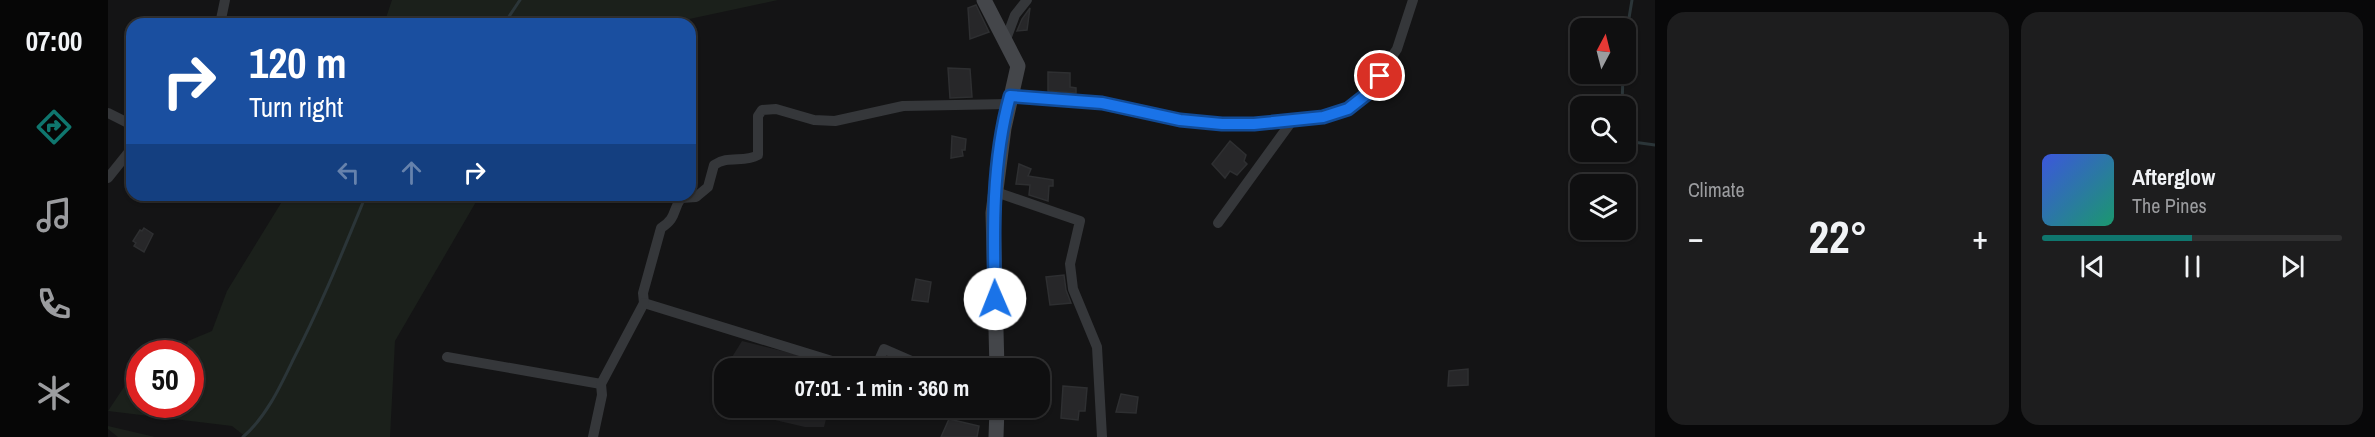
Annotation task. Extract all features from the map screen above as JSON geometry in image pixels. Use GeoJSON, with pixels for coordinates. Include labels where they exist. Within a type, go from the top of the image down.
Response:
{"type":"FeatureCollection","features":[{"type":"Feature","properties":{"kind":"main road"},"geometry":{"type":"LineString","coordinates":[[984,0],[1018,66],[1009,100],[993,213],[997,358]]}},
{"type":"Feature","properties":{"kind":"main road"},"geometry":{"type":"LineString","coordinates":[[996,437],[997,418]]}},
{"type":"Feature","properties":{"kind":"street"},"geometry":{"type":"LineString","coordinates":[[221,18],[225,0]]}},
{"type":"Feature","properties":{"kind":"street"},"geometry":{"type":"LineString","coordinates":[[1005,42],[1015,15],[1027,0]]}},
{"type":"Feature","properties":{"kind":"street"},"geometry":{"type":"LineString","coordinates":[[696,198],[708,187],[714,165],[726,159],[754,158],[758,155],[758,116],[762,110],[776,109],[801,117],[835,121],[903,106],[1009,100],[1102,103],[1180,120],[1222,124],[1292,121],[1323,117],[1348,109],[1367,94],[1397,49],[1413,0]]}},
{"type":"Feature","properties":{"kind":"street"},"geometry":{"type":"LineString","coordinates":[[108,113],[126,122]]}},
{"type":"Feature","properties":{"kind":"street"},"geometry":{"type":"LineString","coordinates":[[1218,223],[1292,121]]}},
{"type":"Feature","properties":{"kind":"street"},"geometry":{"type":"LineString","coordinates":[[108,178],[126,156]]}},
{"type":"Feature","properties":{"kind":"street"},"geometry":{"type":"LineString","coordinates":[[996,192],[1080,221],[1070,264],[1073,289],[1097,346],[1102,437]]}},
{"type":"Feature","properties":{"kind":"street"},"geometry":{"type":"LineString","coordinates":[[593,437],[602,395],[601,384],[644,303],[645,285],[661,228],[670,223],[675,216],[680,201]]}},
{"type":"Feature","properties":{"kind":"street"},"geometry":{"type":"LineString","coordinates":[[644,303],[822,358]]}},
{"type":"Feature","properties":{"kind":"street"},"geometry":{"type":"LineString","coordinates":[[880,358],[884,349],[905,358]]}},
{"type":"Feature","properties":{"kind":"street"},"geometry":{"type":"LineString","coordinates":[[447,357],[601,384]]}},
{"type":"Feature","properties":{"kind":"shaded area"},"geometry":{"type":"Polygon","coordinates":[[[392,0],[778,0],[694,18],[386,18],[392,0]]]}},
{"type":"Feature","properties":{"kind":"shaded area"},"geometry":{"type":"Polygon","coordinates":[[[282,201],[477,201],[395,341],[390,437],[246,437],[232,426],[166,418],[204,418],[204,340],[190,340],[212,331],[227,291],[282,201]]]}},
{"type":"Feature","properties":{"kind":"shaded area"},"geometry":{"type":"Polygon","coordinates":[[[742,341],[808,358],[731,358],[742,341]]]}},
{"type":"Feature","properties":{"kind":"shaded area"},"geometry":{"type":"Polygon","coordinates":[[[126,384],[126,413],[108,411],[126,384]]]}},
{"type":"Feature","properties":{"kind":"shaded area"},"geometry":{"type":"Polygon","coordinates":[[[771,418],[826,418],[824,427],[805,427],[771,418]]]}},
{"type":"Feature","properties":{"kind":"shaded area"},"geometry":{"type":"Polygon","coordinates":[[[108,426],[155,437],[118,437],[108,429],[108,426]]]}},
{"type":"Feature","properties":{"kind":"building"},"geometry":{"type":"Polygon","coordinates":[[[976,5],[989,32],[970,39],[968,8],[976,5]]]}},
{"type":"Feature","properties":{"kind":"building"},"geometry":{"type":"Polygon","coordinates":[[[1030,8],[1027,30],[1017,31],[1022,19],[1030,8]]]}},
{"type":"Feature","properties":{"kind":"building"},"geometry":{"type":"Polygon","coordinates":[[[948,68],[970,69],[972,97],[950,98],[948,68]]]}},
{"type":"Feature","properties":{"kind":"building"},"geometry":{"type":"Polygon","coordinates":[[[1048,72],[1070,73],[1070,87],[1076,88],[1076,93],[1048,91],[1048,72]]]}},
{"type":"Feature","properties":{"kind":"building"},"geometry":{"type":"Polygon","coordinates":[[[952,136],[966,139],[965,150],[962,150],[963,156],[951,158],[952,136]]]}},
{"type":"Feature","properties":{"kind":"building"},"geometry":{"type":"Polygon","coordinates":[[[1230,141],[1246,155],[1244,161],[1247,164],[1237,175],[1230,171],[1225,178],[1212,164],[1230,141]]]}},
{"type":"Feature","properties":{"kind":"building"},"geometry":{"type":"Polygon","coordinates":[[[1019,164],[1031,169],[1028,176],[1053,180],[1053,186],[1049,186],[1048,201],[1029,195],[1030,185],[1016,184],[1019,164]]]}},
{"type":"Feature","properties":{"kind":"building"},"geometry":{"type":"Polygon","coordinates":[[[144,228],[153,234],[144,252],[134,246],[136,243],[133,241],[144,228]]]}},
{"type":"Feature","properties":{"kind":"building"},"geometry":{"type":"Polygon","coordinates":[[[1064,275],[1071,303],[1050,305],[1046,277],[1064,275]]]}},
{"type":"Feature","properties":{"kind":"building"},"geometry":{"type":"Polygon","coordinates":[[[916,279],[931,282],[928,302],[912,300],[916,279]]]}},
{"type":"Feature","properties":{"kind":"building"},"geometry":{"type":"Polygon","coordinates":[[[1468,369],[1468,385],[1448,386],[1449,371],[1468,369]]]}},
{"type":"Feature","properties":{"kind":"building"},"geometry":{"type":"Polygon","coordinates":[[[1063,386],[1087,388],[1085,411],[1079,411],[1078,420],[1061,418],[1063,386]]]}},
{"type":"Feature","properties":{"kind":"building"},"geometry":{"type":"Polygon","coordinates":[[[1121,394],[1138,397],[1136,413],[1116,412],[1121,394]]]}},
{"type":"Feature","properties":{"kind":"building"},"geometry":{"type":"Polygon","coordinates":[[[949,419],[979,426],[977,437],[941,437],[949,419]]]}},
{"type":"Feature","properties":{"kind":"waterway"},"geometry":{"type":"LineString","coordinates":[[508,18],[520,0]]}},
{"type":"Feature","properties":{"kind":"waterway"},"geometry":{"type":"LineString","coordinates":[[1629,18],[1632,0]]}},
{"type":"Feature","properties":{"kind":"waterway"},"geometry":{"type":"LineString","coordinates":[[1622,96],[1623,84]]}},
{"type":"Feature","properties":{"kind":"waterway"},"geometry":{"type":"LineString","coordinates":[[1636,142],[1655,145]]}},
{"type":"Feature","properties":{"kind":"waterway"},"geometry":{"type":"LineString","coordinates":[[243,437],[266,411],[283,381],[322,299],[364,201]]}},
{"type":"Feature","properties":{"kind":"route"},"geometry":{"type":"LineString","coordinates":[[995,299],[993,213],[1010,96],[1102,103],[1180,120],[1254,124],[1323,117],[1348,109],[1367,94],[1380,76]]}}]}
